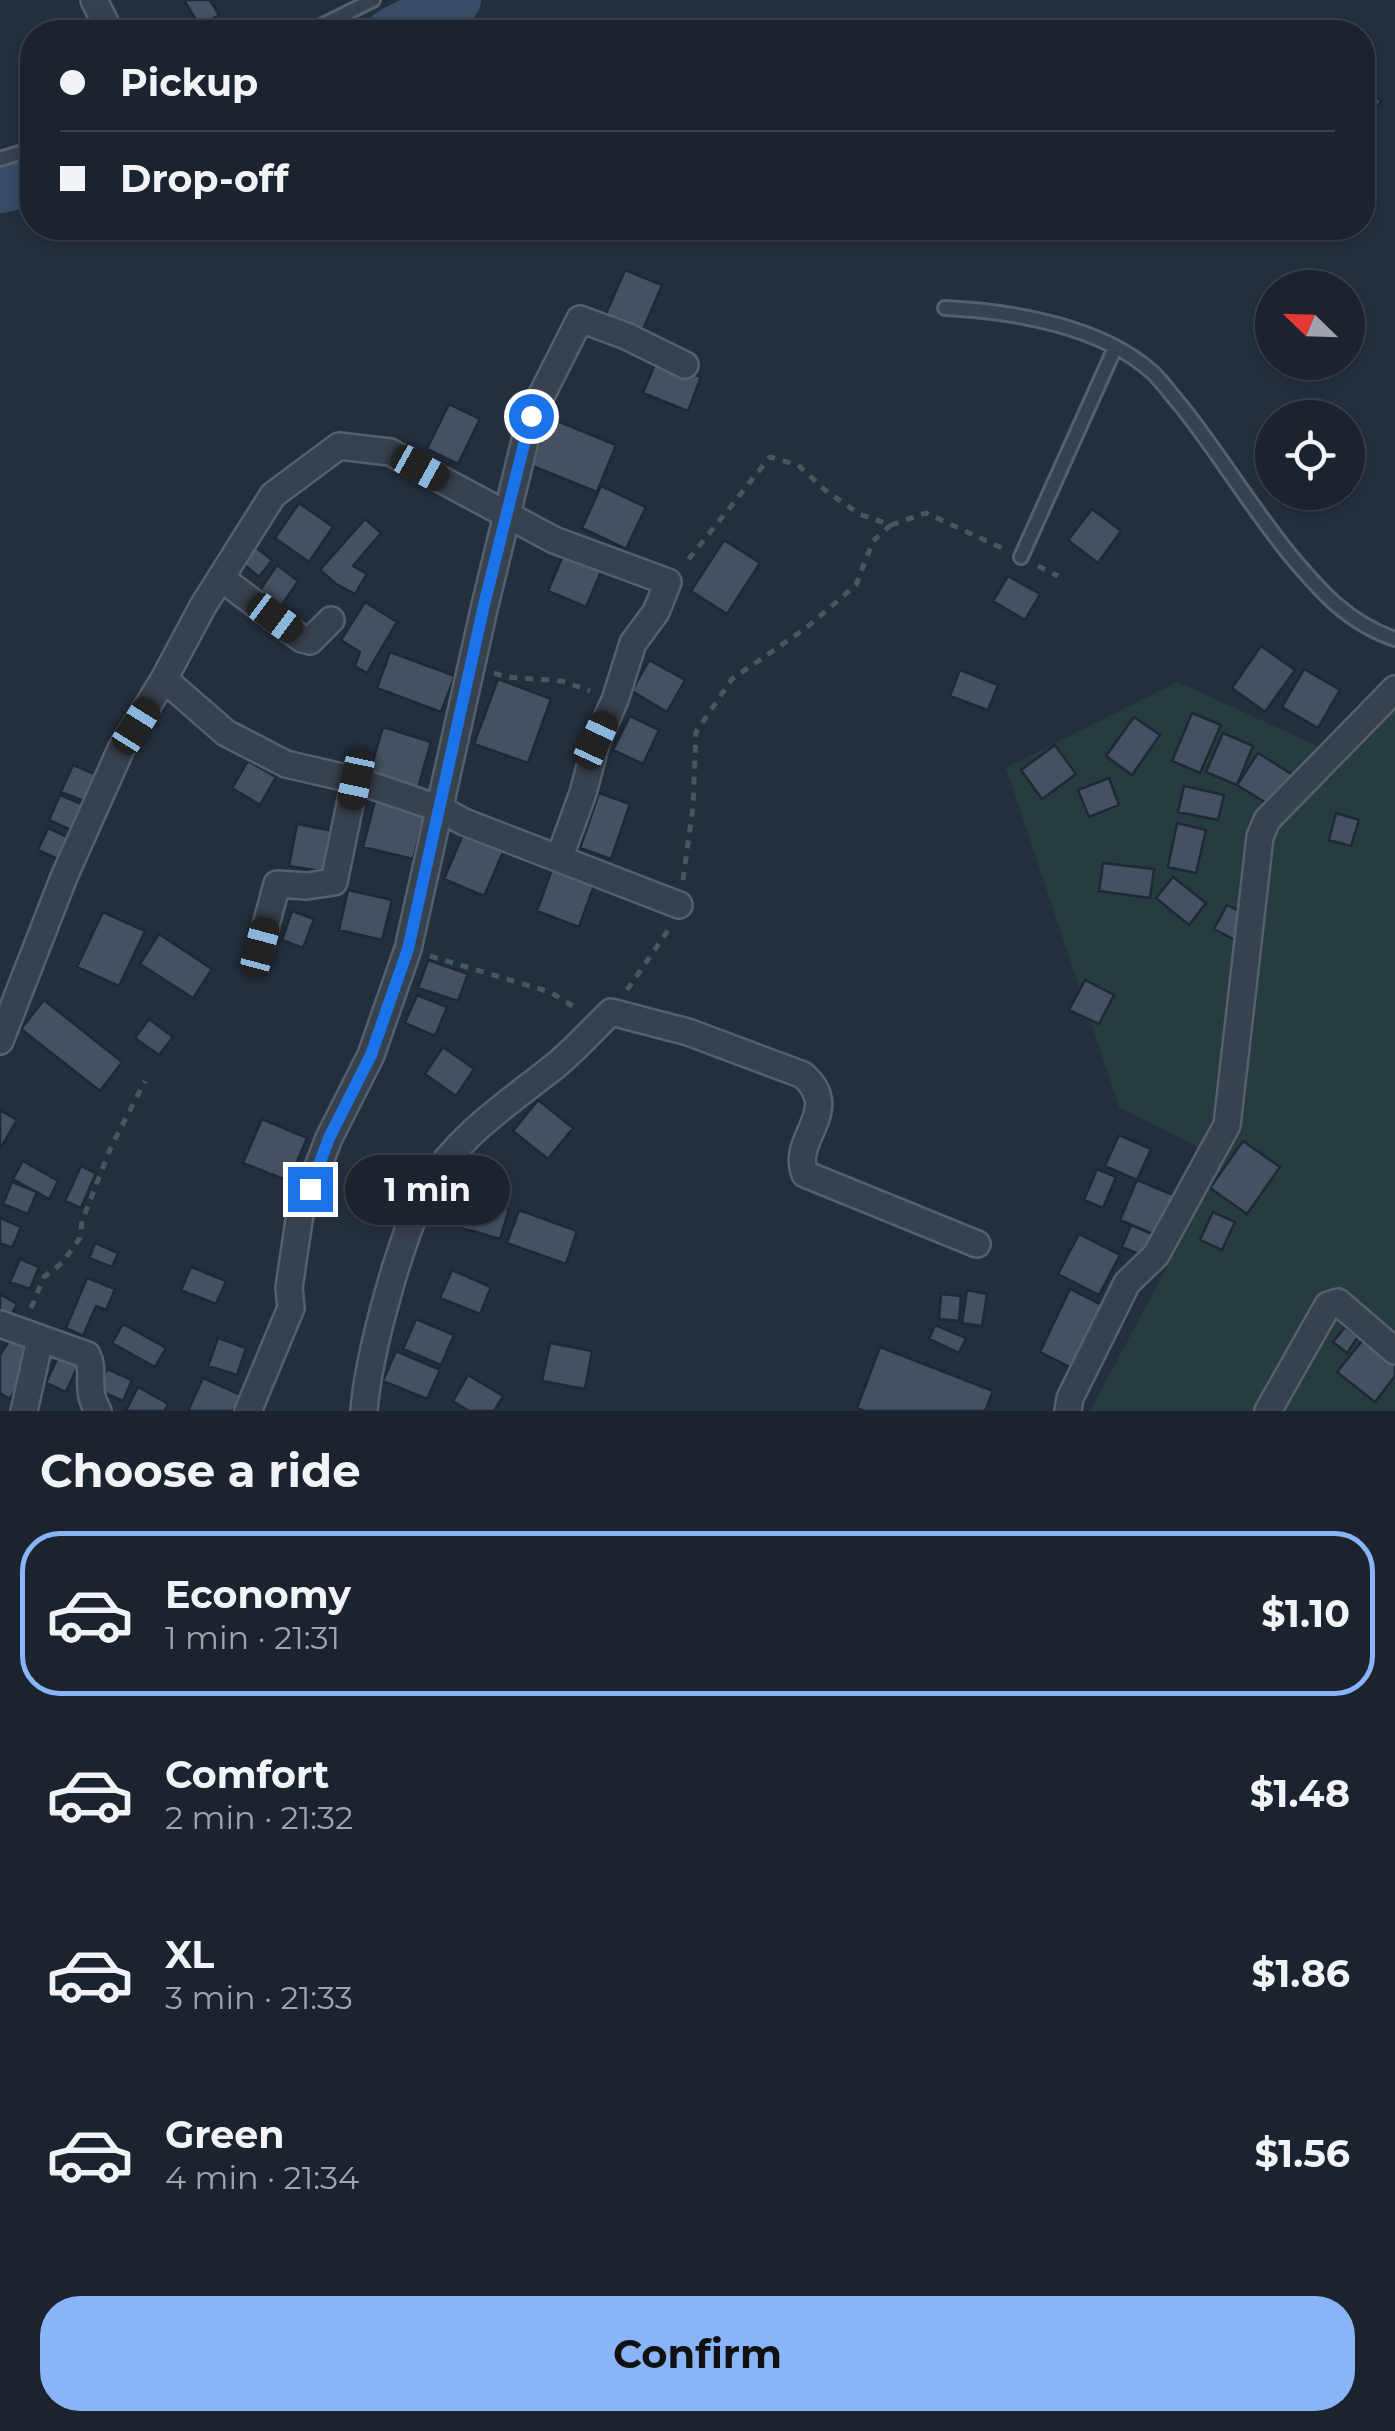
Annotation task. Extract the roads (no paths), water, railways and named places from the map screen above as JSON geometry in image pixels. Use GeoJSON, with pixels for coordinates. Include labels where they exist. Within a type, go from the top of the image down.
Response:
{"type":"FeatureCollection","features":[{"type":"Feature","properties":{"kind":"street"},"geometry":{"type":"LineString","coordinates":[[248,1411],[291,1308],[289,1288],[300,1214],[329,1138],[371,1055],[408,949],[531,416],[580,319],[685,365]]}},
{"type":"Feature","properties":{"kind":"street"},"geometry":{"type":"LineString","coordinates":[[0,1041],[64,877],[121,749],[220,578],[274,495],[340,446],[390,452],[554,540],[668,582],[656,612],[633,643],[616,700],[596,740],[583,793],[560,856]]}},
{"type":"Feature","properties":{"kind":"street"},"geometry":{"type":"LineString","coordinates":[[220,578],[310,642],[330,620]]}},
{"type":"Feature","properties":{"kind":"street"},"geometry":{"type":"LineString","coordinates":[[164,679],[226,733],[286,764],[356,780],[438,808],[464,822],[680,905]]}},
{"type":"Feature","properties":{"kind":"street"},"geometry":{"type":"LineString","coordinates":[[1068,1411],[1070,1398],[1127,1283],[1156,1255],[1227,1125],[1260,837],[1267,820],[1395,689]]}},
{"type":"Feature","properties":{"kind":"street"},"geometry":{"type":"LineString","coordinates":[[260,947],[277,884],[307,886],[334,882],[356,780]]}},
{"type":"Feature","properties":{"kind":"street"},"geometry":{"type":"LineString","coordinates":[[364,1411],[380,1329],[406,1238],[430,1184],[505,1103],[554,1068],[605,1018],[688,1032],[803,1075],[817,1087],[820,1103],[802,1161],[805,1174],[977,1244]]}},
{"type":"Feature","properties":{"kind":"street"},"geometry":{"type":"LineString","coordinates":[[1268,1411],[1328,1306],[1338,1302],[1395,1351]]}},
{"type":"Feature","properties":{"kind":"street"},"geometry":{"type":"LineString","coordinates":[[24,1411],[20,1332],[87,1354],[91,1362],[88,1386],[95,1410]]}},
{"type":"Feature","properties":{"kind":"lane"},"geometry":{"type":"LineString","coordinates":[[333,20],[373,0]]}},
{"type":"Feature","properties":{"kind":"lane"},"geometry":{"type":"LineString","coordinates":[[945,308],[984,310],[1052,323],[1116,348],[1154,373],[1206,438],[1265,524],[1334,605],[1372,631],[1395,638]]}},
{"type":"Feature","properties":{"kind":"lane"},"geometry":{"type":"LineString","coordinates":[[1021,557],[1116,348]]}},
{"type":"Feature","properties":{"kind":"waterway"},"geometry":{"type":"LineString","coordinates":[[416,20],[456,0]]}},
{"type":"Feature","properties":{"kind":"waterway"},"geometry":{"type":"LineString","coordinates":[[0,188],[20,184]]}}]}
